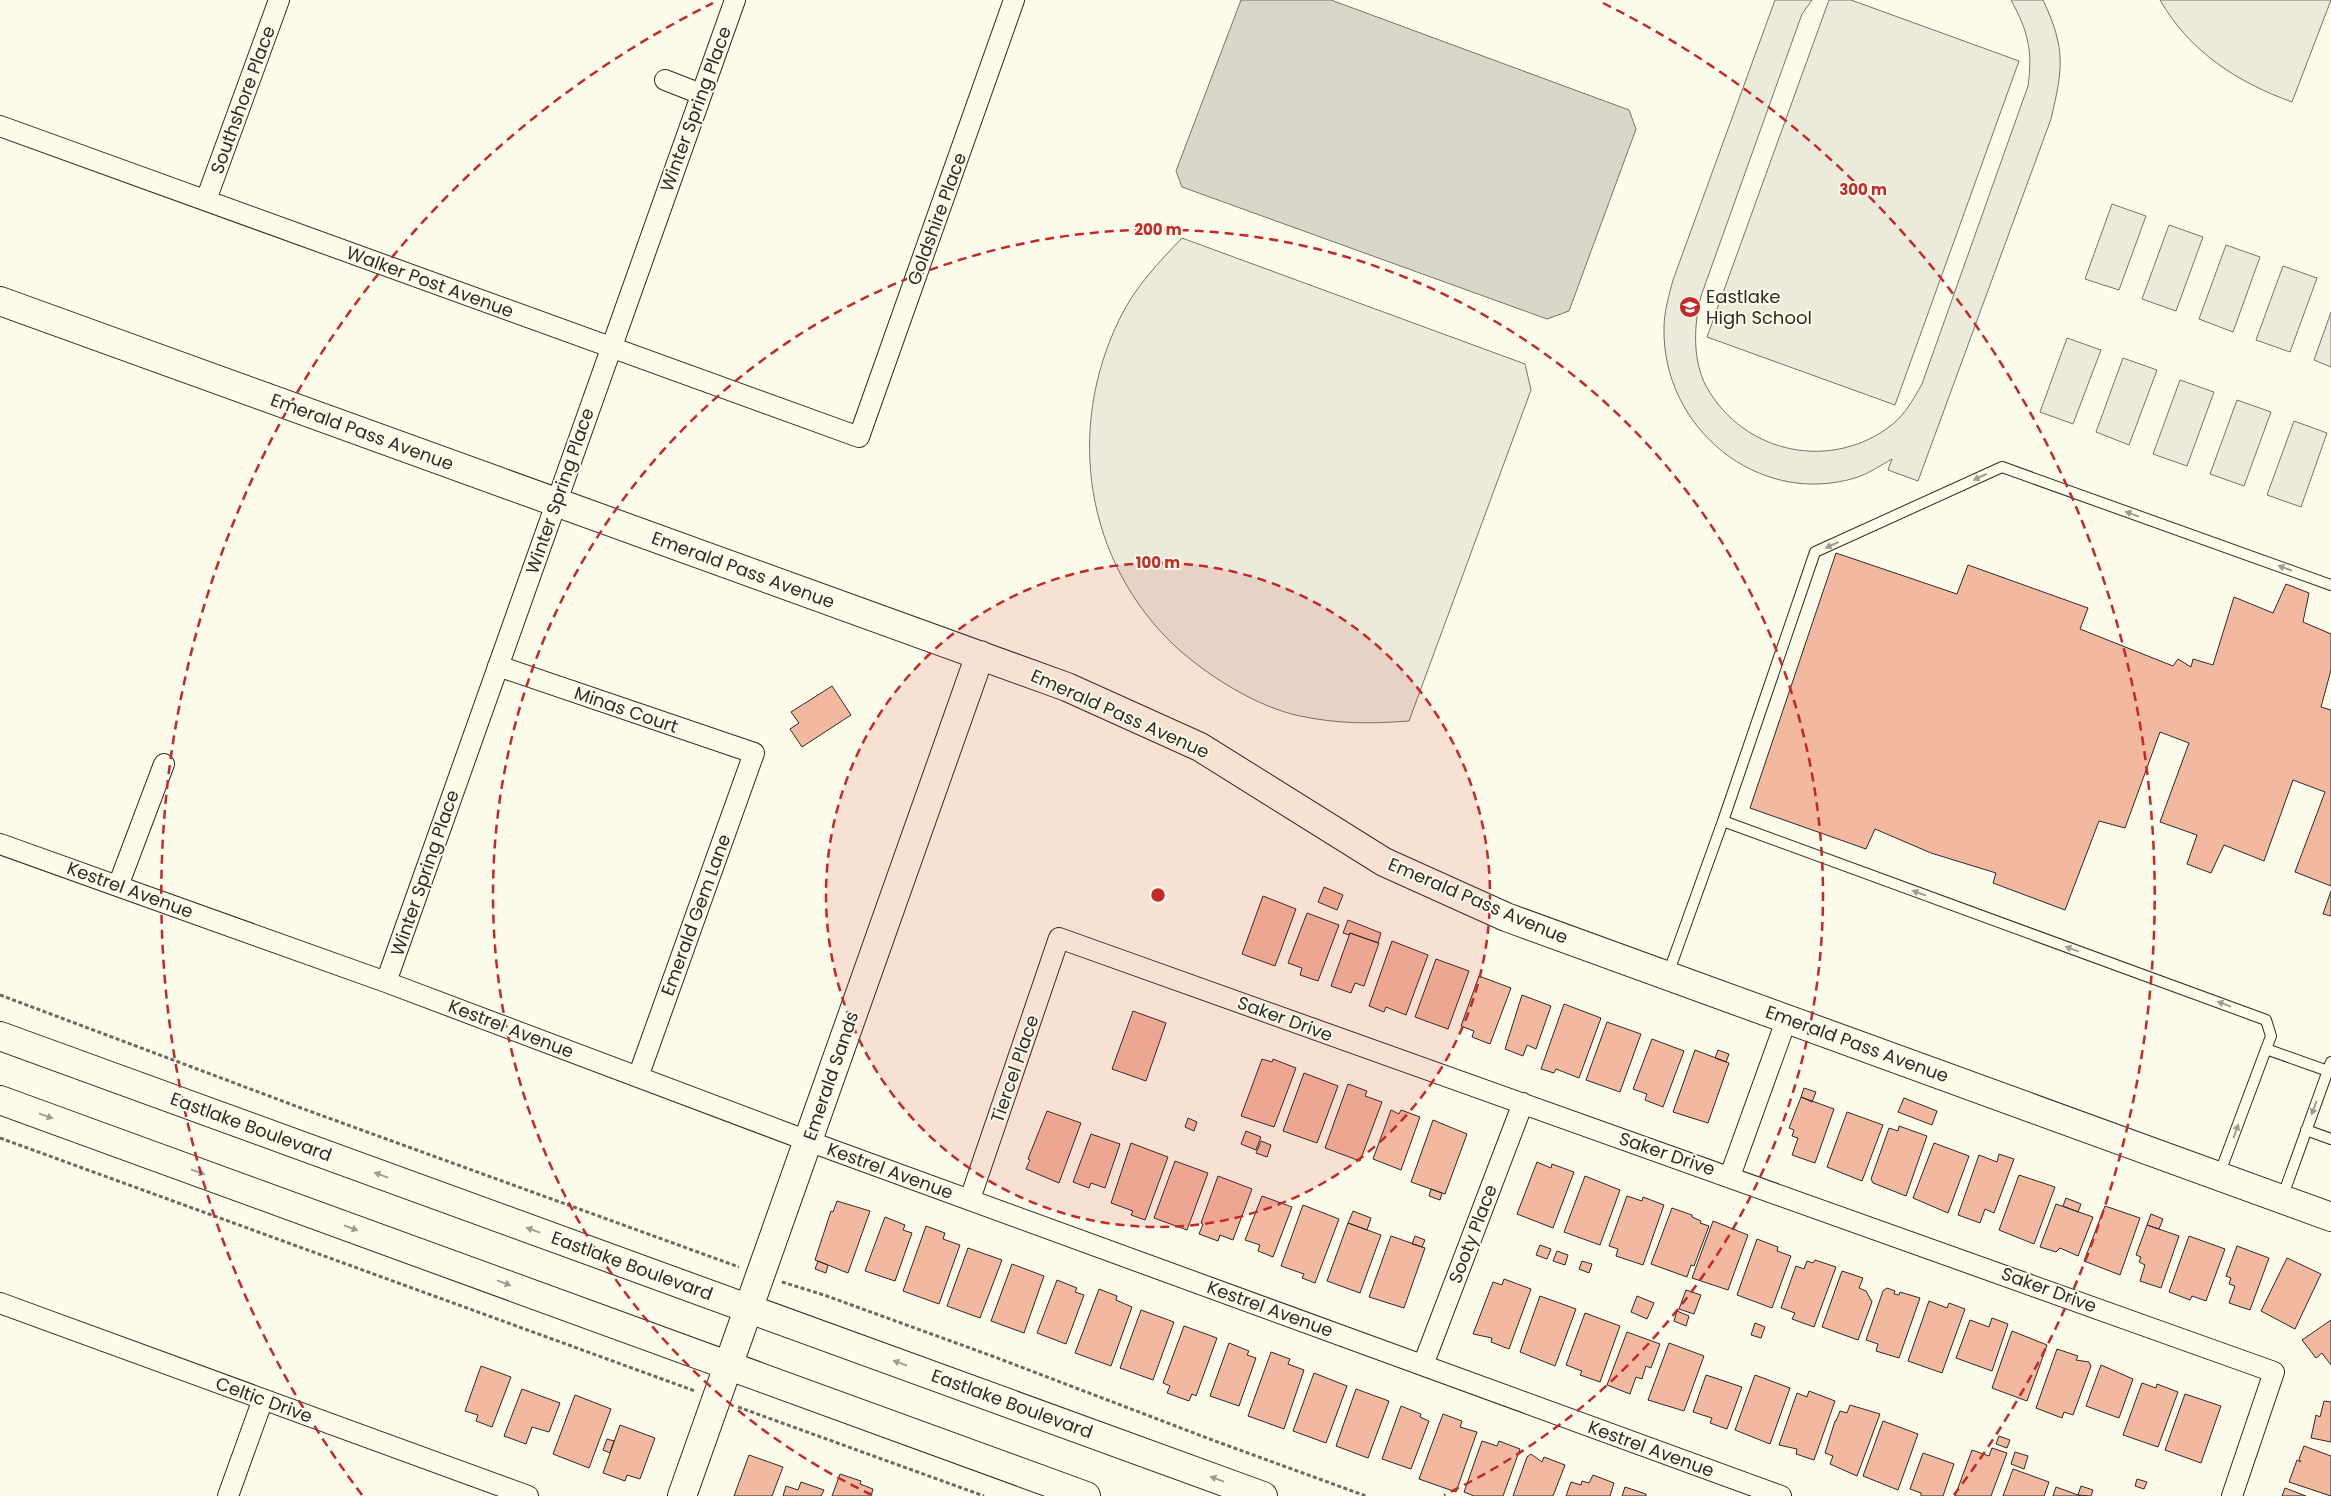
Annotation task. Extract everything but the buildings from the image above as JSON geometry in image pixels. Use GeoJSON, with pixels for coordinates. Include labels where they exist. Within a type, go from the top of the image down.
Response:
{"type":"FeatureCollection","features":[{"type":"Feature","properties":{"kind":"street","name":"Southshore Place"},"geometry":{"type":"LineString","coordinates":[[206,200],[279,0]]}},
{"type":"Feature","properties":{"kind":"street","name":"Winter Spring Place"},"geometry":{"type":"LineString","coordinates":[[386,982],[557,502],[610,347],[735,0]]}},
{"type":"Feature","properties":{"kind":"street","name":"Goldshire Place"},"geometry":{"type":"LineString","coordinates":[[859,437],[1014,0]]}},
{"type":"Feature","properties":{"kind":"street"},"geometry":{"type":"LineString","coordinates":[[665,80],[701,94]]}},
{"type":"Feature","properties":{"kind":"street","name":"Walker Post Avenue"},"geometry":{"type":"LineString","coordinates":[[0,126],[859,437]]}},
{"type":"Feature","properties":{"kind":"street","name":"Emerald Pass Avenue"},"geometry":{"type":"LineString","coordinates":[[0,301],[1067,687],[1200,747],[1384,862],[1506,917],[2331,1217]]}},
{"type":"Feature","properties":{"kind":"street","name":"Emerald Sands"},"geometry":{"type":"LineString","coordinates":[[682,1496],[980,655]]}},
{"type":"Feature","properties":{"kind":"street","name":"Minas Court"},"geometry":{"type":"LineString","coordinates":[[498,666],[754,753]]}},
{"type":"Feature","properties":{"kind":"street","name":"Emerald Gem Lane"},"geometry":{"type":"LineString","coordinates":[[638,1077],[754,753]]}},
{"type":"Feature","properties":{"kind":"street"},"geometry":{"type":"LineString","coordinates":[[118,886],[164,764]]}},
{"type":"Feature","properties":{"kind":"street","name":"Kestrel Avenue"},"geometry":{"type":"LineString","coordinates":[[0,844],[386,982],[808,1141],[1780,1496]]}},
{"type":"Feature","properties":{"kind":"street","name":"Saker Drive"},"geometry":{"type":"LineString","coordinates":[[1059,938],[1730,1176],[2274,1372],[2232,1496]]}},
{"type":"Feature","properties":{"kind":"street","name":"Tiercel Place"},"geometry":{"type":"LineString","coordinates":[[970,1200],[1059,938]]}},
{"type":"Feature","properties":{"kind":"street"},"geometry":{"type":"LineString","coordinates":[[1730,1176],[1787,1018]]}},
{"type":"Feature","properties":{"kind":"street","name":"Eastlake Boulevard"},"geometry":{"type":"LineString","coordinates":[[0,1036],[1263,1496]]}},
{"type":"Feature","properties":{"kind":"street"},"geometry":{"type":"LineString","coordinates":[[0,1100],[1086,1496]]}},
{"type":"Feature","properties":{"kind":"street","name":"Sooty Place"},"geometry":{"type":"LineString","coordinates":[[1423,1365],[1523,1103]]}},
{"type":"Feature","properties":{"kind":"street","name":"Celtic Drive"},"geometry":{"type":"LineString","coordinates":[[0,1303],[528,1496]]}},
{"type":"Feature","properties":{"kind":"street"},"geometry":{"type":"LineString","coordinates":[[228,1496],[263,1399]]}},
{"type":"Feature","properties":{"kind":"lane"},"geometry":{"type":"LineString","coordinates":[[1668,975],[1815,552],[2002,467],[2331,585]]}},
{"type":"Feature","properties":{"kind":"lane"},"geometry":{"type":"LineString","coordinates":[[1723,821],[2266,1020],[2271,1036],[2219,1176]]}},
{"type":"Feature","properties":{"kind":"lane"},"geometry":{"type":"LineString","coordinates":[[2266,1049],[2330,1068],[2281,1199]]}},
{"type":"Feature","properties":{"kind":"lane"},"geometry":{"type":"LineString","coordinates":[[2306,1130],[2331,1140]]}},
{"type":"Feature","properties":{"kind":"path"},"geometry":{"type":"LineString","coordinates":[[0,995],[301,1108],[729,1263]]}},
{"type":"Feature","properties":{"kind":"path"},"geometry":{"type":"LineString","coordinates":[[0,1138],[686,1388]]}},
{"type":"Feature","properties":{"kind":"path"},"geometry":{"type":"LineString","coordinates":[[800,1288],[983,1353],[1366,1496]]}},
{"type":"Feature","properties":{"kind":"path"},"geometry":{"type":"LineString","coordinates":[[745,1409],[984,1496]]}},
{"type":"Feature","properties":{"kind":"shaded area"},"geometry":{"type":"Polygon","coordinates":[[[1241,0],[1331,0],[1629,110],[1636,129],[1569,311],[1547,319],[1182,187],[1176,171],[1241,0]]]}},
{"type":"Feature","properties":{"kind":"shaded area"},"geometry":{"type":"Polygon","coordinates":[[[1775,0],[1812,0],[1802,14],[1701,296],[1697,318],[1696,353],[1701,376],[1722,409],[1743,428],[1766,441],[1791,449],[1817,451],[1844,448],[1869,439],[1893,424],[1913,400],[1922,384],[2028,86],[2030,62],[2028,42],[2022,22],[2011,0],[2043,0],[2056,32],[2059,46],[2060,72],[2051,119],[1918,481],[1888,470],[1892,459],[1870,472],[1855,478],[1819,484],[1784,481],[1751,470],[1722,451],[1698,427],[1679,398],[1668,364],[1664,322],[1673,280],[1775,0]]]}},
{"type":"Feature","properties":{"kind":"shaded area"},"geometry":{"type":"Polygon","coordinates":[[[1829,0],[1851,0],[2019,61],[1895,405],[1707,337],[1829,0]]]}},
{"type":"Feature","properties":{"kind":"shaded area"},"geometry":{"type":"Polygon","coordinates":[[[2160,0],[2331,0],[2292,102],[2234,75],[2200,50],[2172,18],[2160,0]]]}},
{"type":"Feature","properties":{"kind":"shaded area"},"geometry":{"type":"Polygon","coordinates":[[[2112,204],[2146,216],[2119,290],[2085,279],[2112,204]]]}},
{"type":"Feature","properties":{"kind":"shaded area"},"geometry":{"type":"Polygon","coordinates":[[[2169,225],[2203,237],[2176,311],[2142,299],[2169,225]]]}},
{"type":"Feature","properties":{"kind":"shaded area"},"geometry":{"type":"Polygon","coordinates":[[[1182,238],[1525,364],[1531,390],[1409,721],[1354,723],[1314,719],[1284,712],[1250,698],[1203,669],[1176,647],[1145,613],[1121,575],[1104,535],[1093,492],[1090,448],[1093,404],[1103,361],[1120,318],[1148,275],[1182,238]]]}},
{"type":"Feature","properties":{"kind":"shaded area"},"geometry":{"type":"Polygon","coordinates":[[[2226,245],[2260,257],[2233,332],[2199,319],[2226,245]]]}},
{"type":"Feature","properties":{"kind":"shaded area"},"geometry":{"type":"Polygon","coordinates":[[[2283,266],[2317,278],[2290,352],[2256,340],[2283,266]]]}},
{"type":"Feature","properties":{"kind":"shaded area"},"geometry":{"type":"Polygon","coordinates":[[[2331,312],[2331,367],[2314,360],[2331,312]]]}},
{"type":"Feature","properties":{"kind":"shaded area"},"geometry":{"type":"Polygon","coordinates":[[[2067,338],[2101,350],[2073,424],[2040,412],[2067,338]]]}},
{"type":"Feature","properties":{"kind":"shaded area"},"geometry":{"type":"Polygon","coordinates":[[[2123,358],[2157,370],[2129,445],[2096,432],[2123,358]]]}},
{"type":"Feature","properties":{"kind":"shaded area"},"geometry":{"type":"Polygon","coordinates":[[[2180,380],[2214,392],[2187,466],[2153,454],[2180,380]]]}},
{"type":"Feature","properties":{"kind":"shaded area"},"geometry":{"type":"Polygon","coordinates":[[[2237,400],[2271,412],[2244,486],[2210,474],[2237,400]]]}},
{"type":"Feature","properties":{"kind":"shaded area"},"geometry":{"type":"Polygon","coordinates":[[[2294,421],[2327,433],[2301,507],[2267,495],[2294,421]]]}},
{"type":"Feature","properties":{"kind":"place","name":"Eastlake High School"},"geometry":{"type":"Point","coordinates":[1690,307]}}]}
